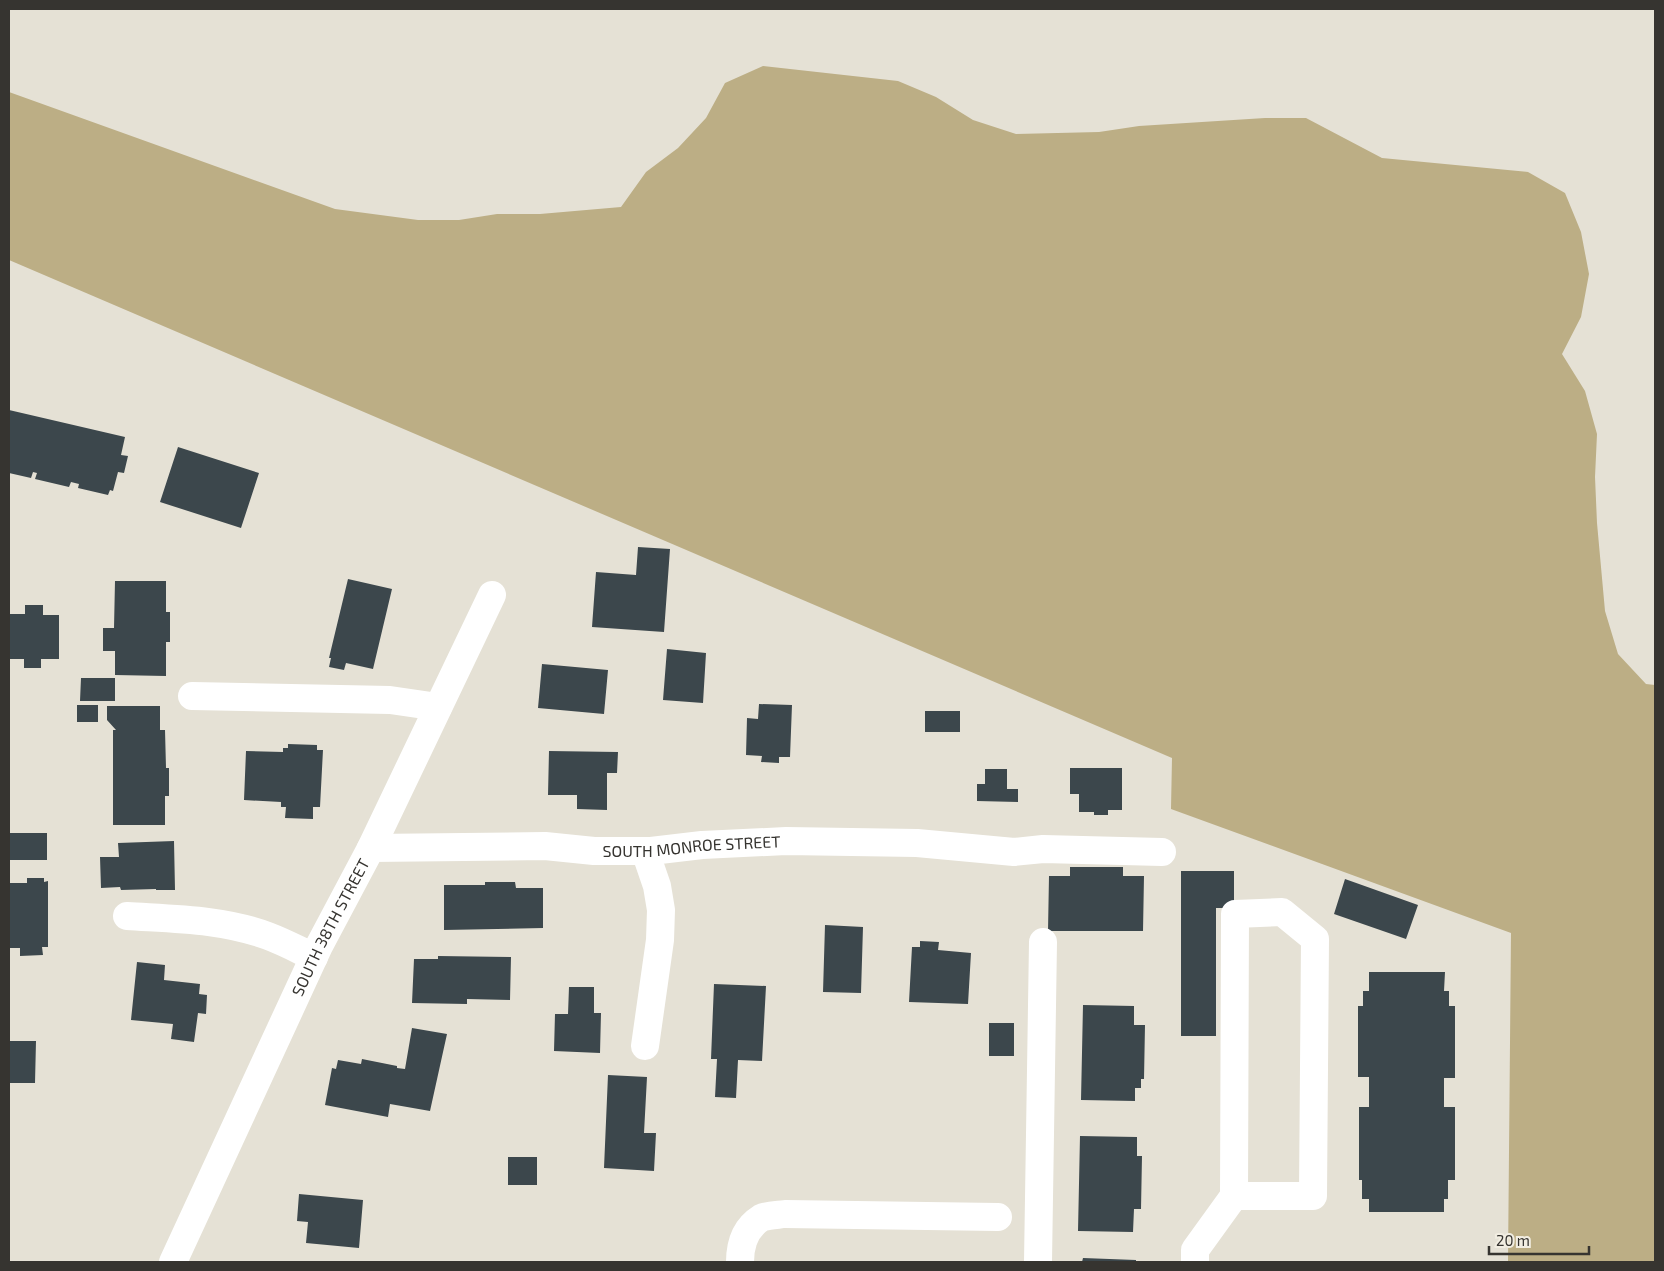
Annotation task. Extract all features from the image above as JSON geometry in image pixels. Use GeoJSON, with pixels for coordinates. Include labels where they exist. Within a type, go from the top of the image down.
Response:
{"type":"FeatureCollection","features":[{"type":"Feature","properties":{"kind":"street","name":"SOUTH 38TH STREET"},"geometry":{"type":"LineString","coordinates":[[173,1262],[314,957],[371,848],[492,595]]}},
{"type":"Feature","properties":{"kind":"street"},"geometry":{"type":"LineString","coordinates":[[192,696],[390,700],[438,707]]}},
{"type":"Feature","properties":{"kind":"street","name":"SOUTH MONROE STREET"},"geometry":{"type":"LineString","coordinates":[[371,848],[545,846],[594,851],[645,851],[702,845],[786,841],[917,842],[1014,852],[1044,849],[1162,852]]}},
{"type":"Feature","properties":{"kind":"street"},"geometry":{"type":"LineString","coordinates":[[645,851],[657,886],[661,910],[660,940],[645,1046]]}},
{"type":"Feature","properties":{"kind":"street"},"geometry":{"type":"LineString","coordinates":[[1195,1262],[1195,1250],[1234,1196],[1235,914],[1282,912],[1315,939],[1314,1196],[1234,1196]]}},
{"type":"Feature","properties":{"kind":"street"},"geometry":{"type":"LineString","coordinates":[[127,916],[200,920],[237,928],[267,936],[314,957]]}},
{"type":"Feature","properties":{"kind":"street"},"geometry":{"type":"LineString","coordinates":[[1038,1262],[1044,942]]}},
{"type":"Feature","properties":{"kind":"street"},"geometry":{"type":"LineString","coordinates":[[740,1262],[740,1250],[747,1230],[762,1218],[785,1214],[998,1217]]}},
{"type":"Feature","properties":{"kind":"shaded area"},"geometry":{"type":"Polygon","coordinates":[[[763,66],[898,81],[936,97],[973,120],[1016,134],[1099,132],[1139,126],[1265,118],[1306,118],[1382,158],[1528,172],[1565,193],[1581,232],[1589,274],[1581,317],[1562,354],[1585,391],[1597,434],[1595,477],[1597,523],[1605,611],[1618,654],[1646,684],[1655,685],[1655,1262],[1508,1262],[1511,933],[1171,809],[1172,758],[9,260],[9,92],[335,209],[418,220],[459,220],[497,214],[540,214],[621,207],[646,172],[678,148],[706,118],[725,83],[763,66]]]}},
{"type":"Feature","properties":{"kind":"building"},"geometry":{"type":"Polygon","coordinates":[[[9,410],[125,437],[121,455],[128,456],[124,473],[118,472],[113,491],[110,490],[108,495],[78,488],[79,484],[71,482],[69,487],[35,479],[37,473],[33,472],[31,478],[9,473],[9,410]]]}},
{"type":"Feature","properties":{"kind":"building"},"geometry":{"type":"Polygon","coordinates":[[[178,447],[259,473],[241,528],[160,502],[178,447]]]}},
{"type":"Feature","properties":{"kind":"building"},"geometry":{"type":"Polygon","coordinates":[[[638,547],[670,549],[664,632],[592,627],[596,572],[636,575],[638,547]]]}},
{"type":"Feature","properties":{"kind":"building"},"geometry":{"type":"Polygon","coordinates":[[[348,579],[392,589],[373,669],[346,663],[344,670],[329,667],[331,658],[329,658],[348,579]]]}},
{"type":"Feature","properties":{"kind":"building"},"geometry":{"type":"Polygon","coordinates":[[[115,581],[166,581],[166,612],[170,612],[170,642],[166,642],[166,676],[115,675],[115,651],[103,651],[103,628],[114,628],[115,581]]]}},
{"type":"Feature","properties":{"kind":"building"},"geometry":{"type":"Polygon","coordinates":[[[25,605],[43,605],[43,615],[59,615],[59,659],[41,659],[41,668],[24,668],[24,659],[9,659],[9,614],[25,614],[25,605]]]}},
{"type":"Feature","properties":{"kind":"building"},"geometry":{"type":"Polygon","coordinates":[[[667,649],[706,653],[703,703],[663,700],[667,649]]]}},
{"type":"Feature","properties":{"kind":"building"},"geometry":{"type":"Polygon","coordinates":[[[542,664],[608,670],[604,714],[538,708],[542,664]]]}},
{"type":"Feature","properties":{"kind":"building"},"geometry":{"type":"Polygon","coordinates":[[[81,678],[115,678],[115,701],[80,701],[81,678]]]}},
{"type":"Feature","properties":{"kind":"building"},"geometry":{"type":"Polygon","coordinates":[[[759,704],[792,705],[790,757],[779,757],[779,763],[761,762],[762,756],[746,755],[747,718],[758,719],[759,704]]]}},
{"type":"Feature","properties":{"kind":"building"},"geometry":{"type":"Polygon","coordinates":[[[77,705],[98,705],[98,722],[77,722],[77,705]]]}},
{"type":"Feature","properties":{"kind":"building"},"geometry":{"type":"Polygon","coordinates":[[[107,706],[160,706],[160,730],[165,730],[166,768],[169,768],[169,796],[165,796],[165,825],[113,825],[113,730],[116,730],[107,720],[107,706]]]}},
{"type":"Feature","properties":{"kind":"building"},"geometry":{"type":"Polygon","coordinates":[[[925,711],[960,711],[960,732],[925,732],[925,711]]]}},
{"type":"Feature","properties":{"kind":"building"},"geometry":{"type":"Polygon","coordinates":[[[288,744],[317,745],[317,750],[323,750],[320,807],[313,807],[313,819],[285,818],[286,807],[281,807],[281,802],[244,800],[246,751],[283,752],[283,748],[288,748],[288,744]]]}},
{"type":"Feature","properties":{"kind":"building"},"geometry":{"type":"Polygon","coordinates":[[[549,751],[618,752],[617,773],[607,773],[607,810],[577,809],[577,795],[548,795],[549,751]]]}},
{"type":"Feature","properties":{"kind":"building"},"geometry":{"type":"Polygon","coordinates":[[[1070,768],[1122,768],[1122,810],[1108,810],[1108,815],[1094,815],[1094,812],[1079,812],[1079,794],[1070,794],[1070,768]]]}},
{"type":"Feature","properties":{"kind":"building"},"geometry":{"type":"Polygon","coordinates":[[[985,769],[1007,769],[1007,789],[1018,789],[1018,802],[977,801],[977,784],[985,784],[985,769]]]}},
{"type":"Feature","properties":{"kind":"building"},"geometry":{"type":"Polygon","coordinates":[[[9,833],[47,833],[47,860],[9,860],[9,833]]]}},
{"type":"Feature","properties":{"kind":"building"},"geometry":{"type":"Polygon","coordinates":[[[174,841],[175,890],[121,890],[120,887],[101,888],[100,857],[119,857],[118,843],[174,841]]]}},
{"type":"Feature","properties":{"kind":"building"},"geometry":{"type":"Polygon","coordinates":[[[1070,867],[1123,867],[1123,876],[1144,876],[1143,931],[1048,931],[1049,876],[1070,876],[1070,867]]]}},
{"type":"Feature","properties":{"kind":"building"},"geometry":{"type":"Polygon","coordinates":[[[1181,871],[1234,871],[1234,908],[1216,908],[1216,1036],[1181,1036],[1181,871]]]}},
{"type":"Feature","properties":{"kind":"building"},"geometry":{"type":"Polygon","coordinates":[[[27,878],[44,878],[44,882],[48,881],[48,947],[42,947],[43,955],[20,956],[20,948],[9,948],[9,883],[27,883],[27,878]]]}},
{"type":"Feature","properties":{"kind":"building"},"geometry":{"type":"Polygon","coordinates":[[[1345,879],[1418,905],[1406,939],[1334,914],[1345,879]]]}},
{"type":"Feature","properties":{"kind":"building"},"geometry":{"type":"Polygon","coordinates":[[[485,882],[515,882],[516,888],[543,888],[543,928],[444,930],[444,885],[485,885],[485,882]]]}},
{"type":"Feature","properties":{"kind":"building"},"geometry":{"type":"Polygon","coordinates":[[[825,925],[863,927],[861,993],[823,992],[825,925]]]}},
{"type":"Feature","properties":{"kind":"building"},"geometry":{"type":"Polygon","coordinates":[[[920,941],[939,942],[938,950],[971,953],[968,1004],[909,1002],[912,947],[920,947],[920,941]]]}},
{"type":"Feature","properties":{"kind":"building"},"geometry":{"type":"Polygon","coordinates":[[[438,956],[511,957],[510,1000],[467,999],[467,1004],[412,1003],[414,959],[438,959],[438,956]]]}},
{"type":"Feature","properties":{"kind":"building"},"geometry":{"type":"Polygon","coordinates":[[[137,962],[165,965],[164,980],[200,984],[199,994],[207,995],[206,1014],[198,1013],[194,1042],[171,1039],[173,1024],[131,1020],[137,962]]]}},
{"type":"Feature","properties":{"kind":"building"},"geometry":{"type":"Polygon","coordinates":[[[1369,972],[1445,972],[1444,991],[1449,991],[1449,1006],[1455,1006],[1455,1078],[1444,1078],[1444,1107],[1455,1107],[1455,1180],[1448,1180],[1448,1199],[1444,1199],[1444,1212],[1369,1212],[1369,1199],[1362,1199],[1362,1180],[1359,1180],[1359,1107],[1369,1107],[1369,1077],[1358,1077],[1358,1006],[1363,1006],[1363,991],[1369,991],[1369,972]]]}},
{"type":"Feature","properties":{"kind":"building"},"geometry":{"type":"Polygon","coordinates":[[[714,984],[766,986],[762,1061],[738,1060],[736,1098],[715,1097],[717,1059],[711,1059],[714,984]]]}},
{"type":"Feature","properties":{"kind":"building"},"geometry":{"type":"Polygon","coordinates":[[[569,987],[594,987],[594,1013],[601,1013],[600,1053],[554,1051],[555,1014],[568,1014],[569,987]]]}},
{"type":"Feature","properties":{"kind":"building"},"geometry":{"type":"Polygon","coordinates":[[[1083,1005],[1134,1006],[1134,1025],[1145,1025],[1144,1079],[1141,1079],[1141,1088],[1135,1088],[1135,1101],[1081,1100],[1083,1005]]]}},
{"type":"Feature","properties":{"kind":"building"},"geometry":{"type":"Polygon","coordinates":[[[989,1023],[1014,1023],[1014,1056],[989,1056],[989,1023]]]}},
{"type":"Feature","properties":{"kind":"building"},"geometry":{"type":"Polygon","coordinates":[[[412,1028],[447,1034],[430,1111],[390,1104],[388,1117],[325,1105],[332,1068],[336,1069],[338,1060],[361,1064],[362,1059],[405,1069],[412,1028]]]}},
{"type":"Feature","properties":{"kind":"building"},"geometry":{"type":"Polygon","coordinates":[[[9,1041],[36,1041],[35,1083],[9,1083],[9,1041]]]}},
{"type":"Feature","properties":{"kind":"building"},"geometry":{"type":"Polygon","coordinates":[[[608,1075],[647,1077],[644,1133],[656,1133],[654,1171],[604,1168],[608,1075]]]}},
{"type":"Feature","properties":{"kind":"building"},"geometry":{"type":"Polygon","coordinates":[[[1080,1136],[1137,1137],[1137,1156],[1142,1156],[1141,1209],[1134,1209],[1133,1232],[1078,1231],[1080,1136]]]}},
{"type":"Feature","properties":{"kind":"building"},"geometry":{"type":"Polygon","coordinates":[[[508,1157],[537,1157],[537,1185],[508,1185],[508,1157]]]}},
{"type":"Feature","properties":{"kind":"building"},"geometry":{"type":"Polygon","coordinates":[[[299,1194],[363,1200],[359,1248],[306,1243],[308,1222],[297,1221],[299,1194]]]}},
{"type":"Feature","properties":{"kind":"building"},"geometry":{"type":"Polygon","coordinates":[[[1083,1258],[1136,1260],[1136,1262],[1082,1262],[1083,1258]]]}}]}
